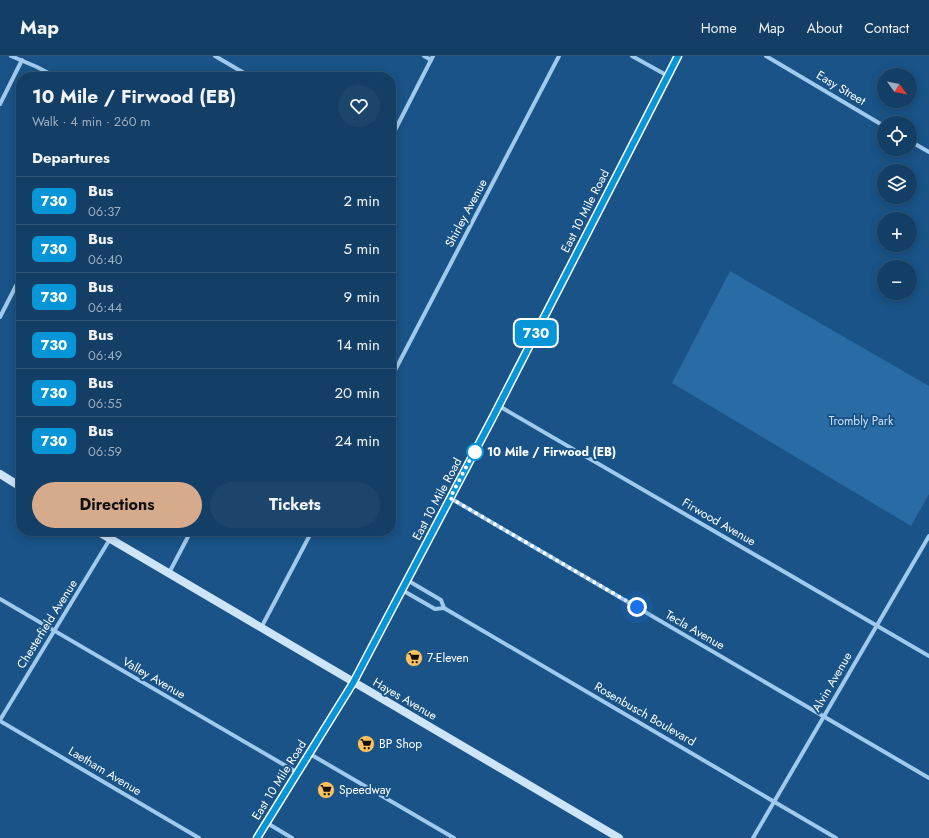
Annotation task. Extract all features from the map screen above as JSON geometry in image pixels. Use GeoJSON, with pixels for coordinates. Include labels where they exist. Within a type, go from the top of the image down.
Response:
{"type":"FeatureCollection","features":[{"type":"Feature","properties":{"kind":"main road","name":"East 10 Mile Road"},"geometry":{"type":"LineString","coordinates":[[257,838],[353,683],[499,405],[678,56]]}},
{"type":"Feature","properties":{"kind":"main road"},"geometry":{"type":"LineString","coordinates":[[0,474],[16,484]]}},
{"type":"Feature","properties":{"kind":"main road","name":"Hayes Avenue"},"geometry":{"type":"LineString","coordinates":[[105,536],[619,838]]}},
{"type":"Feature","properties":{"kind":"street"},"geometry":{"type":"LineString","coordinates":[[11,56],[46,72]]}},
{"type":"Feature","properties":{"kind":"street"},"geometry":{"type":"LineString","coordinates":[[215,56],[242,72]]}},
{"type":"Feature","properties":{"kind":"street"},"geometry":{"type":"LineString","coordinates":[[396,128],[432,58],[424,56]]}},
{"type":"Feature","properties":{"kind":"street","name":"Shirley Avenue"},"geometry":{"type":"LineString","coordinates":[[396,368],[559,56]]}},
{"type":"Feature","properties":{"kind":"street"},"geometry":{"type":"LineString","coordinates":[[632,56],[668,76]]}},
{"type":"Feature","properties":{"kind":"street","name":"Easy Street"},"geometry":{"type":"LineString","coordinates":[[766,56],[877,122]]}},
{"type":"Feature","properties":{"kind":"street"},"geometry":{"type":"LineString","coordinates":[[0,104],[22,60]]}},
{"type":"Feature","properties":{"kind":"street"},"geometry":{"type":"LineString","coordinates":[[917,145],[929,152]]}},
{"type":"Feature","properties":{"kind":"street"},"geometry":{"type":"LineString","coordinates":[[0,317],[16,286]]}},
{"type":"Feature","properties":{"kind":"street","name":"Firwood Avenue"},"geometry":{"type":"LineString","coordinates":[[499,405],[929,656]]}},
{"type":"Feature","properties":{"kind":"street","name":"Tecla Avenue"},"geometry":{"type":"LineString","coordinates":[[450,498],[929,778]]}},
{"type":"Feature","properties":{"kind":"street"},"geometry":{"type":"LineString","coordinates":[[169,574],[188,536]]}},
{"type":"Feature","properties":{"kind":"street"},"geometry":{"type":"LineString","coordinates":[[261,628],[309,536]]}},
{"type":"Feature","properties":{"kind":"street","name":"Alvin Avenue"},"geometry":{"type":"LineString","coordinates":[[753,838],[929,536]]}},
{"type":"Feature","properties":{"kind":"street","name":"Chesterfield Avenue"},"geometry":{"type":"LineString","coordinates":[[0,720],[55,632],[110,539]]}},
{"type":"Feature","properties":{"kind":"street","name":"Rosenbusch Boulevard"},"geometry":{"type":"LineString","coordinates":[[407,580],[441,600],[444,608]]}},
{"type":"Feature","properties":{"kind":"street","name":"Rosenbusch Boulevard"},"geometry":{"type":"LineString","coordinates":[[402,590],[435,609],[444,608],[836,838]]}},
{"type":"Feature","properties":{"kind":"street","name":"Valley Avenue"},"geometry":{"type":"LineString","coordinates":[[0,599],[298,773]]}},
{"type":"Feature","properties":{"kind":"street","name":"Laetham Avenue"},"geometry":{"type":"LineString","coordinates":[[0,720],[199,838]]}},
{"type":"Feature","properties":{"kind":"street"},"geometry":{"type":"LineString","coordinates":[[310,754],[454,838]]}},
{"type":"Feature","properties":{"kind":"street"},"geometry":{"type":"LineString","coordinates":[[266,823],[292,838]]}},
{"type":"Feature","properties":{"kind":"green space","name":"Trombly Park"},"geometry":{"type":"Polygon","coordinates":[[[730,271],[929,386],[929,494],[911,526],[672,383],[730,271]]]}},
{"type":"Feature","properties":{"kind":"bus line","name":"730"},"geometry":{"type":"LineString","coordinates":[[257,838],[353,683],[493,417],[678,56]]}},
{"type":"Feature","properties":{"kind":"place","name":"10 Mile / Firwood (EB)"},"geometry":{"type":"Point","coordinates":[475,452]}},
{"type":"Feature","properties":{"kind":"place","name":"7-Eleven"},"geometry":{"type":"Point","coordinates":[414,658]}},
{"type":"Feature","properties":{"kind":"place","name":"BP Shop"},"geometry":{"type":"Point","coordinates":[366,744]}},
{"type":"Feature","properties":{"kind":"place","name":"Speedway"},"geometry":{"type":"Point","coordinates":[326,790]}},
{"type":"Feature","properties":{"kind":"route"},"geometry":{"type":"LineString","coordinates":[[475,452],[475,450],[450,498],[637,607]]}}]}
